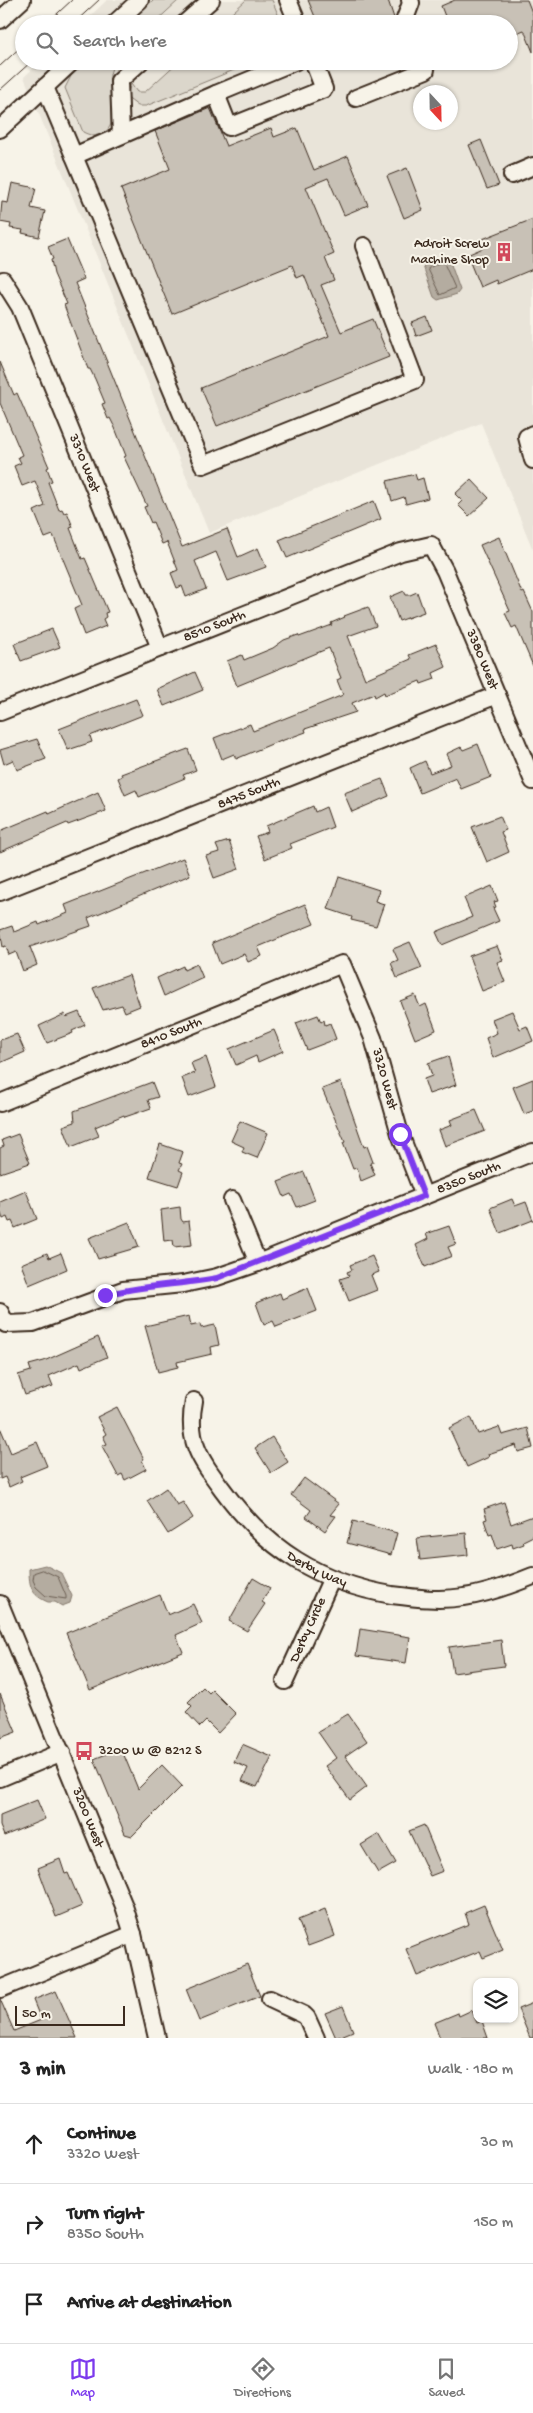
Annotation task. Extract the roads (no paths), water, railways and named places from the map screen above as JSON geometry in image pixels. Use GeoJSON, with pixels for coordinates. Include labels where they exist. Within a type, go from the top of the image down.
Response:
{"type":"FeatureCollection","features":[{"type":"Feature","properties":{"kind":"street"},"geometry":{"type":"LineString","coordinates":[[0,20],[22,0]]}},
{"type":"Feature","properties":{"kind":"street"},"geometry":{"type":"LineString","coordinates":[[124,15],[140,0]]}},
{"type":"Feature","properties":{"kind":"street"},"geometry":{"type":"LineString","coordinates":[[194,15],[211,0]]}},
{"type":"Feature","properties":{"kind":"street"},"geometry":{"type":"LineString","coordinates":[[288,0],[294,15]]}},
{"type":"Feature","properties":{"kind":"street"},"geometry":{"type":"LineString","coordinates":[[407,15],[411,4],[410,0]]}},
{"type":"Feature","properties":{"kind":"street"},"geometry":{"type":"LineString","coordinates":[[0,129],[64,70]]}},
{"type":"Feature","properties":{"kind":"street"},"geometry":{"type":"LineString","coordinates":[[121,135],[119,80],[131,70]]}},
{"type":"Feature","properties":{"kind":"street"},"geometry":{"type":"LineString","coordinates":[[74,156],[274,70]]}},
{"type":"Feature","properties":{"kind":"street"},"geometry":{"type":"LineString","coordinates":[[216,94],[229,127],[324,89],[317,70]]}},
{"type":"Feature","properties":{"kind":"street"},"geometry":{"type":"LineString","coordinates":[[356,98],[426,70]]}},
{"type":"Feature","properties":{"kind":"street"},"geometry":{"type":"LineString","coordinates":[[45,87],[203,465],[415,380],[364,246]]}},
{"type":"Feature","properties":{"kind":"street"},"geometry":{"type":"LineString","coordinates":[[512,175],[533,166]]}},
{"type":"Feature","properties":{"kind":"street","name":"3310 West"},"geometry":{"type":"LineString","coordinates":[[1,280],[20,307],[160,648]]}},
{"type":"Feature","properties":{"kind":"street"},"geometry":{"type":"LineString","coordinates":[[533,434],[527,437],[533,460]]}},
{"type":"Feature","properties":{"kind":"street","name":"8510 South"},"geometry":{"type":"LineString","coordinates":[[0,712],[401,552],[431,545]]}},
{"type":"Feature","properties":{"kind":"street","name":"3380 West"},"geometry":{"type":"LineString","coordinates":[[431,545],[445,571],[532,776]]}},
{"type":"Feature","properties":{"kind":"street","name":"8475 South"},"geometry":{"type":"LineString","coordinates":[[0,892],[497,695]]}},
{"type":"Feature","properties":{"kind":"street","name":"8410 South"},"geometry":{"type":"LineString","coordinates":[[0,1102],[342,964]]}},
{"type":"Feature","properties":{"kind":"street","name":"3320 West"},"geometry":{"type":"LineString","coordinates":[[342,964],[373,1038],[400,1134],[424,1196]]}},
{"type":"Feature","properties":{"kind":"street","name":"8350 South"},"geometry":{"type":"LineString","coordinates":[[3,1318],[33,1323],[122,1290],[183,1284],[217,1278],[533,1152]]}},
{"type":"Feature","properties":{"kind":"street"},"geometry":{"type":"LineString","coordinates":[[232,1200],[258,1263]]}},
{"type":"Feature","properties":{"kind":"street","name":"Derby Way"},"geometry":{"type":"LineString","coordinates":[[194,1401],[190,1419],[196,1451],[226,1494],[247,1519],[273,1544],[302,1564],[331,1580],[377,1592],[422,1599],[464,1597],[512,1585],[533,1576]]}},
{"type":"Feature","properties":{"kind":"street","name":"Derby Circle"},"geometry":{"type":"LineString","coordinates":[[285,1681],[331,1580]]}},
{"type":"Feature","properties":{"kind":"street","name":"3200 West"},"geometry":{"type":"LineString","coordinates":[[0,1604],[124,1906],[133,1934],[157,2038]]}},
{"type":"Feature","properties":{"kind":"street"},"geometry":{"type":"LineString","coordinates":[[0,1778],[62,1752]]}},
{"type":"Feature","properties":{"kind":"street"},"geometry":{"type":"LineString","coordinates":[[0,1989],[133,1934]]}},
{"type":"Feature","properties":{"kind":"street"},"geometry":{"type":"LineString","coordinates":[[270,1999],[304,2015],[316,2038]]}},
{"type":"Feature","properties":{"kind":"water"},"geometry":{"type":"Polygon","coordinates":[[[443,256],[447,256],[449,259],[460,290],[457,294],[438,300],[434,297],[423,266],[443,256]]]}},
{"type":"Feature","properties":{"kind":"water"},"geometry":{"type":"Polygon","coordinates":[[[45,1565],[61,1573],[72,1596],[70,1603],[62,1606],[55,1602],[48,1602],[38,1596],[32,1589],[29,1569],[45,1565]]]}},
{"type":"Feature","properties":{"kind":"tram line"},"geometry":{"type":"LineString","coordinates":[[56,15],[72,0]]}},
{"type":"Feature","properties":{"kind":"tram line"},"geometry":{"type":"LineString","coordinates":[[83,15],[99,0]]}},
{"type":"Feature","properties":{"kind":"tram line"},"geometry":{"type":"LineString","coordinates":[[0,66],[15,52]]}},
{"type":"Feature","properties":{"kind":"tram line"},"geometry":{"type":"LineString","coordinates":[[0,90],[22,70]]}},
{"type":"Feature","properties":{"kind":"place","name":"Adroit Screw Machine Shop"},"geometry":{"type":"Point","coordinates":[504,252]}},
{"type":"Feature","properties":{"kind":"place","name":"3200 W @ 8212 S"},"geometry":{"type":"Point","coordinates":[84,1751]}}]}
